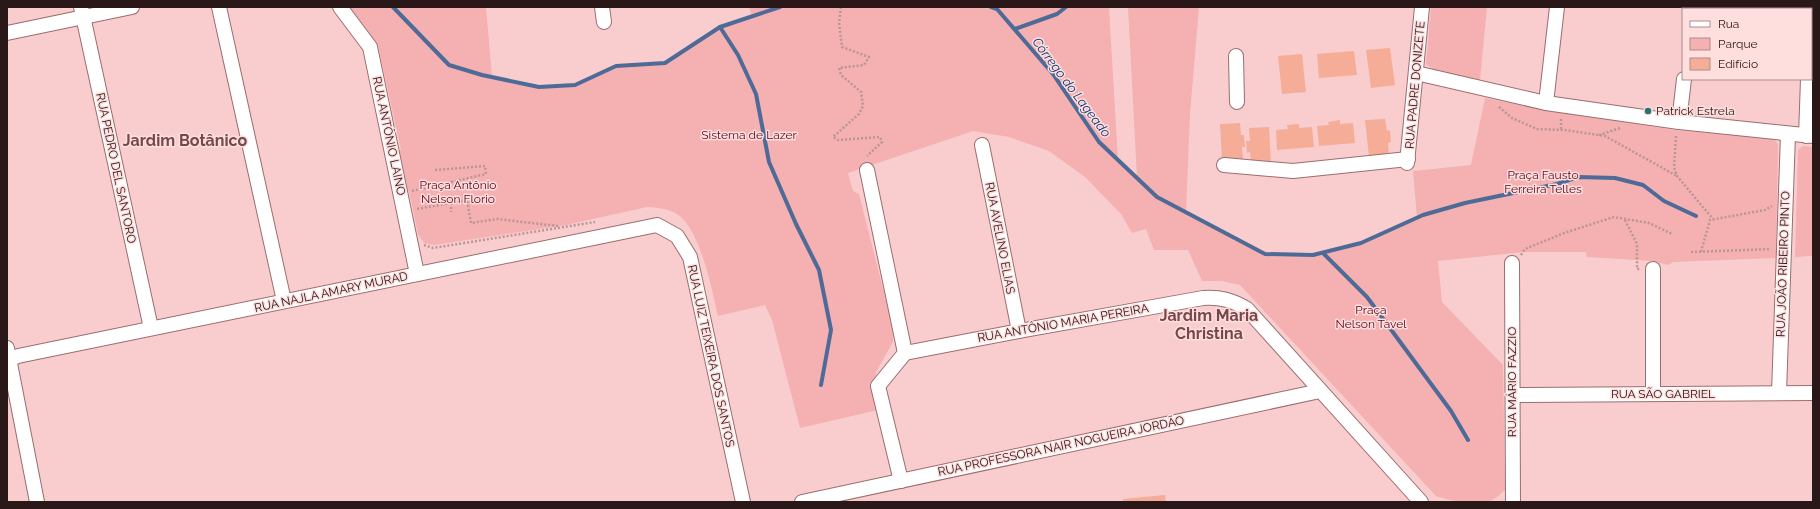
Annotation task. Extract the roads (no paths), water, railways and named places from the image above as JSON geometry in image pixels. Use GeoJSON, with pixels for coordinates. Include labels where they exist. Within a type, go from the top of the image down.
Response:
{"type":"FeatureCollection","features":[{"type":"Feature","properties":{"kind":"street"},"geometry":{"type":"LineString","coordinates":[[7,33],[82,12],[132,7]]}},
{"type":"Feature","properties":{"kind":"street"},"geometry":{"type":"LineString","coordinates":[[219,7],[284,301]]}},
{"type":"Feature","properties":{"kind":"street","name":"RUA ANTÔNIO LAINO"},"geometry":{"type":"LineString","coordinates":[[340,7],[370,48],[410,211],[417,274]]}},
{"type":"Feature","properties":{"kind":"street"},"geometry":{"type":"LineString","coordinates":[[602,7],[604,22]]}},
{"type":"Feature","properties":{"kind":"street","name":"RUA PADRE DONIZETE"},"geometry":{"type":"LineString","coordinates":[[1224,165],[1293,171],[1408,161],[1422,7]]}},
{"type":"Feature","properties":{"kind":"street"},"geometry":{"type":"LineString","coordinates":[[1546,103],[1557,7]]}},
{"type":"Feature","properties":{"kind":"street","name":"RUA PEDRO DEL SANTORO"},"geometry":{"type":"LineString","coordinates":[[82,12],[151,328]]}},
{"type":"Feature","properties":{"kind":"street"},"geometry":{"type":"LineString","coordinates":[[1236,56],[1236,102]]}},
{"type":"Feature","properties":{"kind":"street"},"geometry":{"type":"LineString","coordinates":[[1416,73],[1546,103],[1679,122],[1810,136],[1808,80]]}},
{"type":"Feature","properties":{"kind":"street"},"geometry":{"type":"LineString","coordinates":[[1679,122],[1684,80]]}},
{"type":"Feature","properties":{"kind":"street","name":"RUA JOÃO RIBEIRO PINTO"},"geometry":{"type":"LineString","coordinates":[[1779,393],[1788,134]]}},
{"type":"Feature","properties":{"kind":"street","name":"RUA AVELINO ELIAS"},"geometry":{"type":"LineString","coordinates":[[982,145],[1019,331]]}},
{"type":"Feature","properties":{"kind":"street"},"geometry":{"type":"LineString","coordinates":[[867,163],[905,353],[878,386],[901,481]]}},
{"type":"Feature","properties":{"kind":"street","name":"RUA NAJLA AMARY MURAD"},"geometry":{"type":"LineString","coordinates":[[8,356],[18,356],[657,225]]}},
{"type":"Feature","properties":{"kind":"street","name":"RUA LUIZ TEIXEIRA DOS SANTOS"},"geometry":{"type":"LineString","coordinates":[[657,225],[677,236],[690,257],[743,502]]}},
{"type":"Feature","properties":{"kind":"street","name":"RUA MÁRIO FAZZIO"},"geometry":{"type":"LineString","coordinates":[[1512,263],[1513,502]]}},
{"type":"Feature","properties":{"kind":"street"},"geometry":{"type":"LineString","coordinates":[[1653,269],[1653,394]]}},
{"type":"Feature","properties":{"kind":"street","name":"RUA ANTÔNIO MARIA PEREIRA"},"geometry":{"type":"LineString","coordinates":[[905,353],[1203,298],[1221,297],[1235,302],[1247,309],[1421,502]]}},
{"type":"Feature","properties":{"kind":"street"},"geometry":{"type":"LineString","coordinates":[[8,356],[37,502]]}},
{"type":"Feature","properties":{"kind":"street","name":"RUA PROFESSORA NAIR NOGUEIRA JORDÃO"},"geometry":{"type":"LineString","coordinates":[[802,502],[1320,391]]}},
{"type":"Feature","properties":{"kind":"street","name":"RUA SÃO GABRIEL"},"geometry":{"type":"LineString","coordinates":[[1512,395],[1813,393]]}},
{"type":"Feature","properties":{"kind":"waterway","name":"Córrego do Lageado"},"geometry":{"type":"LineString","coordinates":[[393,7],[449,65],[482,75],[539,87],[575,85],[616,66],[665,63],[720,27],[780,7]]}},
{"type":"Feature","properties":{"kind":"waterway","name":"Córrego do Lageado"},"geometry":{"type":"LineString","coordinates":[[991,7],[997,9],[1053,74],[1099,142],[1157,197],[1265,254],[1313,255],[1361,243],[1423,215],[1465,203],[1557,184],[1578,177],[1615,178],[1643,185],[1664,201],[1696,216]]}},
{"type":"Feature","properties":{"kind":"waterway"},"geometry":{"type":"LineString","coordinates":[[1015,29],[1057,14],[1066,7]]}},
{"type":"Feature","properties":{"kind":"waterway"},"geometry":{"type":"LineString","coordinates":[[720,27],[738,55],[756,94],[769,162],[796,224],[819,270],[831,330],[821,385]]}},
{"type":"Feature","properties":{"kind":"waterway"},"geometry":{"type":"LineString","coordinates":[[1323,253],[1367,297],[1451,411],[1468,440]]}},
{"type":"Feature","properties":{"kind":"place","name":"Patrick Estrela"},"geometry":{"type":"Point","coordinates":[1648,111]}},
{"type":"Feature","properties":{"kind":"district","name":"Jardim Botânico"},"geometry":{"type":"Point","coordinates":[185,140]}},
{"type":"Feature","properties":{"kind":"district","name":"Jardim Maria Christina"},"geometry":{"type":"Point","coordinates":[1209,324]}},
{"type":"Feature","properties":{"kind":"park label","name":"Sistema de Lazer"},"geometry":{"type":"Point","coordinates":[749,135]}},
{"type":"Feature","properties":{"kind":"park label","name":"Praça Fausto Ferreira Telles"},"geometry":{"type":"Point","coordinates":[1543,182]}},
{"type":"Feature","properties":{"kind":"park label","name":"Praça Antônio Nelson Florio"},"geometry":{"type":"Point","coordinates":[458,192]}},
{"type":"Feature","properties":{"kind":"park label","name":"Praça Nelson Tavel"},"geometry":{"type":"Point","coordinates":[1371,317]}}]}
